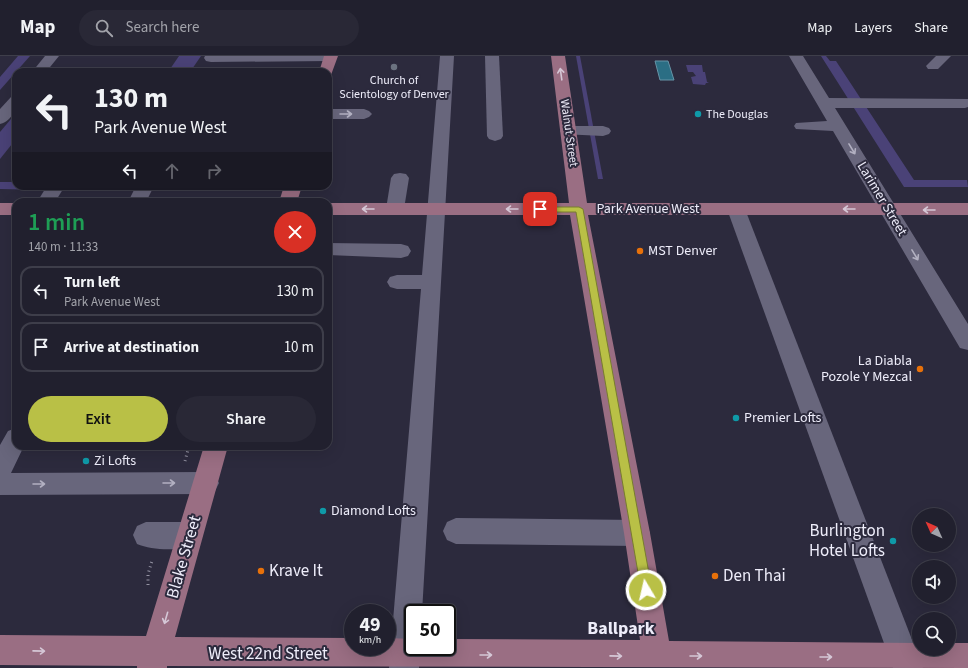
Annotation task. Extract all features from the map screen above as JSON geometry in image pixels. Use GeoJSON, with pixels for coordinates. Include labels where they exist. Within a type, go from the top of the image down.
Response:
{"type":"FeatureCollection","features":[{"type":"Feature","properties":{"kind":"main road"},"geometry":{"type":"LineString","coordinates":[[327,68],[330,56]]}},
{"type":"Feature","properties":{"kind":"main road","name":"Walnut Street"},"geometry":{"type":"LineString","coordinates":[[558,56],[579,209],[637,533],[658,662]]}},
{"type":"Feature","properties":{"kind":"main road"},"geometry":{"type":"LineString","coordinates":[[0,209],[12,209]]}},
{"type":"Feature","properties":{"kind":"main road","name":"Park Avenue West"},"geometry":{"type":"LineString","coordinates":[[332,209],[968,210]]}},
{"type":"Feature","properties":{"kind":"main road","name":"Blake Street"},"geometry":{"type":"LineString","coordinates":[[154,660],[215,450]]}},
{"type":"Feature","properties":{"kind":"main road","name":"West 22nd Street"},"geometry":{"type":"LineString","coordinates":[[0,650],[154,660],[906,663],[968,658]]}},
{"type":"Feature","properties":{"kind":"street"},"geometry":{"type":"LineString","coordinates":[[42,68],[52,56]]}},
{"type":"Feature","properties":{"kind":"street"},"geometry":{"type":"LineString","coordinates":[[206,68],[211,57],[330,56]]}},
{"type":"Feature","properties":{"kind":"street"},"geometry":{"type":"LineString","coordinates":[[404,661],[447,56]]}},
{"type":"Feature","properties":{"kind":"street"},"geometry":{"type":"LineString","coordinates":[[492,56],[495,136]]}},
{"type":"Feature","properties":{"kind":"street","name":"Larimer Street"},"geometry":{"type":"LineString","coordinates":[[796,56],[968,342]]}},
{"type":"Feature","properties":{"kind":"street"},"geometry":{"type":"LineString","coordinates":[[824,103],[965,103]]}},
{"type":"Feature","properties":{"kind":"street"},"geometry":{"type":"LineString","coordinates":[[0,119],[12,105]]}},
{"type":"Feature","properties":{"kind":"street"},"geometry":{"type":"LineString","coordinates":[[332,114],[364,114]]}},
{"type":"Feature","properties":{"kind":"street"},"geometry":{"type":"LineString","coordinates":[[802,126],[838,126]]}},
{"type":"Feature","properties":{"kind":"street"},"geometry":{"type":"LineString","coordinates":[[568,131],[603,130]]}},
{"type":"Feature","properties":{"kind":"street"},"geometry":{"type":"LineString","coordinates":[[396,209],[400,178]]}},
{"type":"Feature","properties":{"kind":"street"},"geometry":{"type":"LineString","coordinates":[[736,209],[906,663]]}},
{"type":"Feature","properties":{"kind":"street"},"geometry":{"type":"LineString","coordinates":[[332,249],[401,250]]}},
{"type":"Feature","properties":{"kind":"street"},"geometry":{"type":"LineString","coordinates":[[397,282],[431,282]]}},
{"type":"Feature","properties":{"kind":"street"},"geometry":{"type":"LineString","coordinates":[[0,469],[12,446]]}},
{"type":"Feature","properties":{"kind":"street"},"geometry":{"type":"LineString","coordinates":[[0,484],[206,483]]}},
{"type":"Feature","properties":{"kind":"street"},"geometry":{"type":"LineString","coordinates":[[456,531],[637,533]]}},
{"type":"Feature","properties":{"kind":"street"},"geometry":{"type":"LineString","coordinates":[[150,546],[190,534]]}},
{"type":"Feature","properties":{"kind":"path"},"geometry":{"type":"LineString","coordinates":[[182,469],[188,450]]}},
{"type":"Feature","properties":{"kind":"path","name":"Blake Street"},"geometry":{"type":"LineString","coordinates":[[148,582],[150,546]]}},
{"type":"Feature","properties":{"kind":"shaded area"},"geometry":{"type":"Polygon","coordinates":[[[18,56],[30,56],[19,68],[12,68],[12,76],[0,90],[0,77],[18,56]]]}},
{"type":"Feature","properties":{"kind":"shaded area"},"geometry":{"type":"Polygon","coordinates":[[[179,56],[201,56],[193,68],[171,68],[179,56]]]}},
{"type":"Feature","properties":{"kind":"shaded area"},"geometry":{"type":"Polygon","coordinates":[[[576,56],[580,56],[603,179],[598,179],[576,56]]]}},
{"type":"Feature","properties":{"kind":"shaded area"},"geometry":{"type":"Polygon","coordinates":[[[821,56],[826,56],[830,61],[836,61],[914,180],[967,180],[968,187],[904,187],[821,56]]]}},
{"type":"Feature","properties":{"kind":"shaded area"},"geometry":{"type":"Polygon","coordinates":[[[686,65],[702,65],[703,72],[705,72],[707,82],[709,83],[706,83],[705,85],[693,84],[691,77],[696,76],[693,72],[688,72],[686,65]]]}},
{"type":"Feature","properties":{"kind":"shaded area"},"geometry":{"type":"Polygon","coordinates":[[[12,118],[12,144],[0,159],[0,132],[12,118]]]}},
{"type":"Feature","properties":{"kind":"shaded area"},"geometry":{"type":"Polygon","coordinates":[[[0,182],[12,182],[12,189],[0,189],[0,182]]]}},
{"type":"Feature","properties":{"kind":"water"},"geometry":{"type":"Polygon","coordinates":[[[655,61],[668,61],[674,80],[660,80],[655,61]]]}},
{"type":"Feature","properties":{"kind":"place","name":"Church of Scientology of Denver"},"geometry":{"type":"Point","coordinates":[394,67]}},
{"type":"Feature","properties":{"kind":"place","name":"The Douglas"},"geometry":{"type":"Point","coordinates":[698,114]}},
{"type":"Feature","properties":{"kind":"place","name":"MST Denver"},"geometry":{"type":"Point","coordinates":[640,251]}},
{"type":"Feature","properties":{"kind":"place","name":"La Diabla Pozole Y Mezcal"},"geometry":{"type":"Point","coordinates":[920,369]}},
{"type":"Feature","properties":{"kind":"place","name":"Premier Lofts"},"geometry":{"type":"Point","coordinates":[736,418]}},
{"type":"Feature","properties":{"kind":"place","name":"Zi Lofts"},"geometry":{"type":"Point","coordinates":[86,461]}},
{"type":"Feature","properties":{"kind":"place","name":"Diamond Lofts"},"geometry":{"type":"Point","coordinates":[323,511]}},
{"type":"Feature","properties":{"kind":"place","name":"Burlington Hotel Lofts"},"geometry":{"type":"Point","coordinates":[893,541]}},
{"type":"Feature","properties":{"kind":"place","name":"Krave It"},"geometry":{"type":"Point","coordinates":[261,571]}},
{"type":"Feature","properties":{"kind":"place","name":"Den Thai"},"geometry":{"type":"Point","coordinates":[715,576]}},
{"type":"Feature","properties":{"kind":"district","name":"Ballpark"},"geometry":{"type":"Point","coordinates":[621,628]}},
{"type":"Feature","properties":{"kind":"route"},"geometry":{"type":"LineString","coordinates":[[540,209],[579,209],[581,228],[637,533],[646,590]]}}]}
